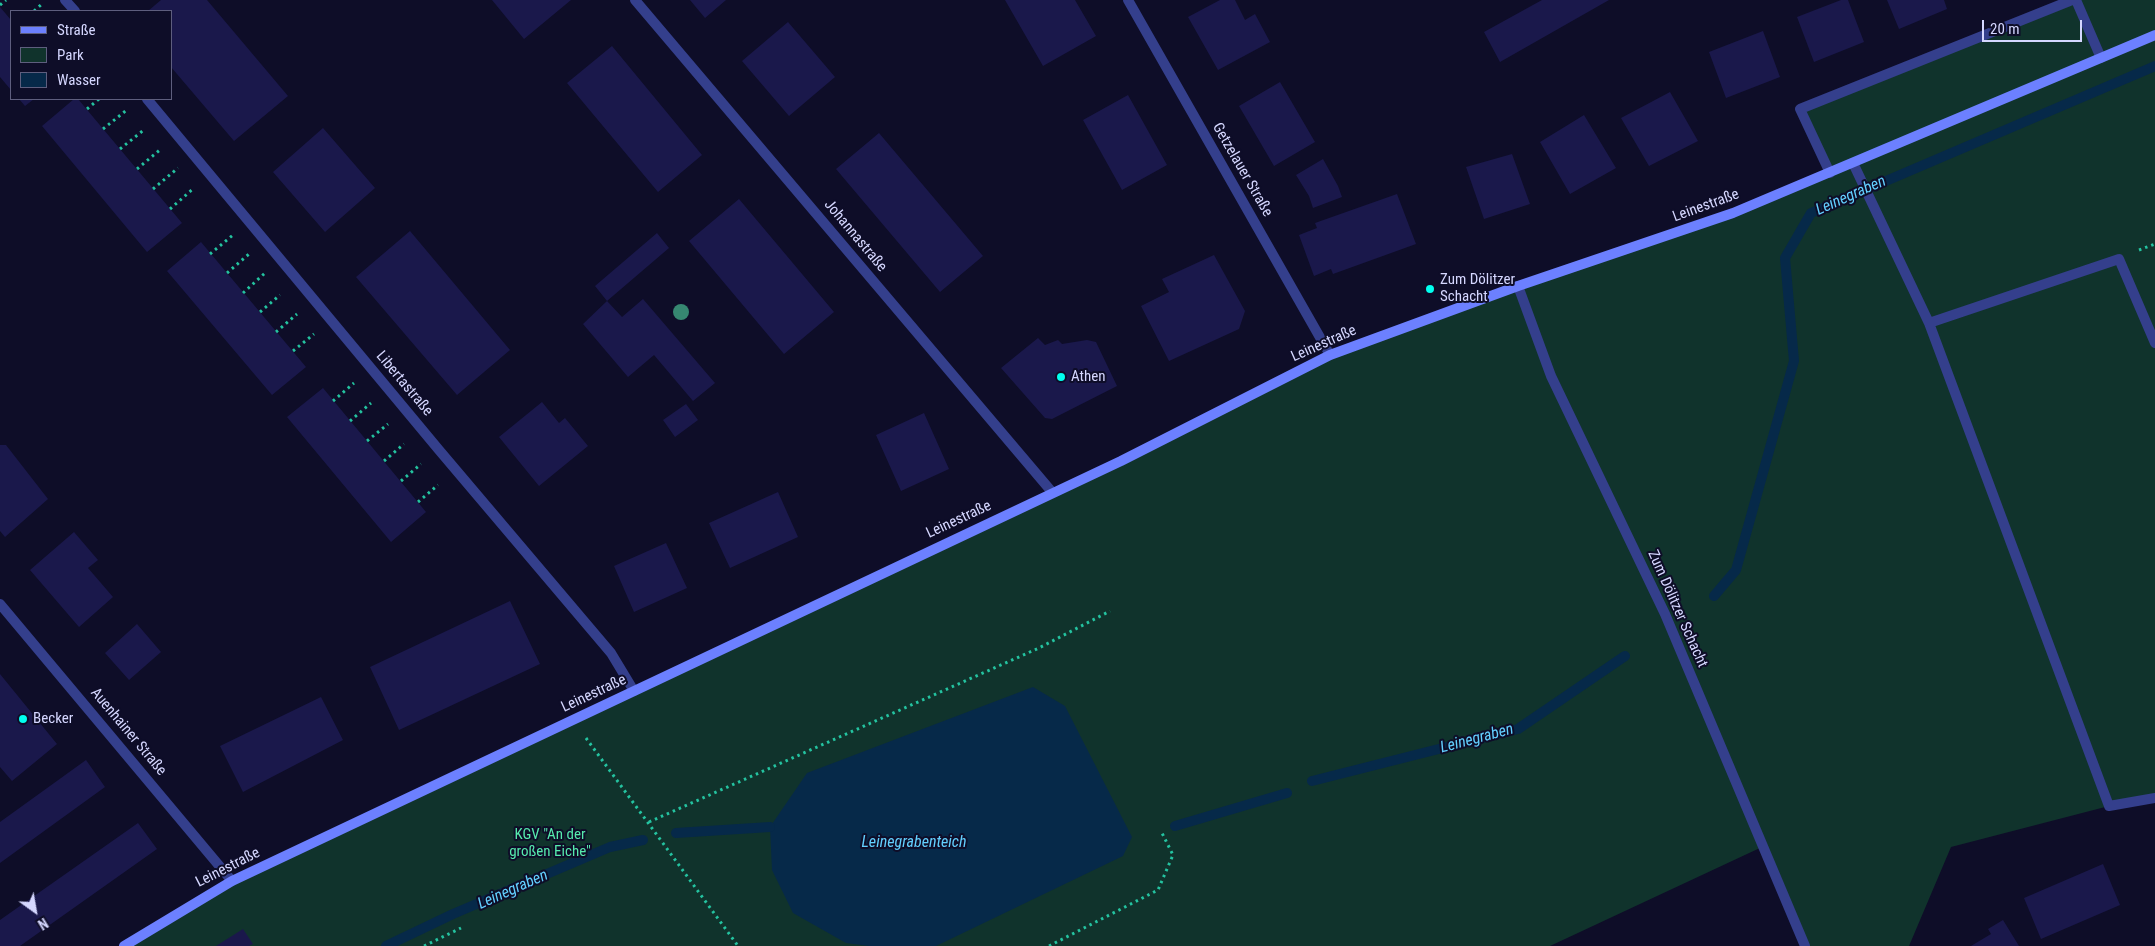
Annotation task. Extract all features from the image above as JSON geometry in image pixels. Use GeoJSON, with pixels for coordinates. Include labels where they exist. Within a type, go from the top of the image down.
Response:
{"type":"FeatureCollection","features":[{"type":"Feature","properties":{"kind":"main road","name":"Leinestraße"},"geometry":{"type":"LineString","coordinates":[[124,946],[232,881],[1121,461],[1330,355],[1518,286],[1734,213],[2155,35]]}},
{"type":"Feature","properties":{"kind":"street"},"geometry":{"type":"LineString","coordinates":[[65,0],[74,10]]}},
{"type":"Feature","properties":{"kind":"street","name":"Johannastraße"},"geometry":{"type":"LineString","coordinates":[[635,0],[1052,492]]}},
{"type":"Feature","properties":{"kind":"street","name":"Getzelauer Straße"},"geometry":{"type":"LineString","coordinates":[[1128,0],[1330,355]]}},
{"type":"Feature","properties":{"kind":"street"},"geometry":{"type":"LineString","coordinates":[[1830,173],[1800,109],[2072,0]]}},
{"type":"Feature","properties":{"kind":"street"},"geometry":{"type":"LineString","coordinates":[[2076,0],[2101,58]]}},
{"type":"Feature","properties":{"kind":"street","name":"Libertastraße"},"geometry":{"type":"LineString","coordinates":[[148,100],[611,653],[634,691]]}},
{"type":"Feature","properties":{"kind":"street"},"geometry":{"type":"LineString","coordinates":[[1853,164],[1929,323],[2109,806],[2155,798]]}},
{"type":"Feature","properties":{"kind":"street"},"geometry":{"type":"LineString","coordinates":[[1929,323],[2118,259],[2155,343]]}},
{"type":"Feature","properties":{"kind":"street","name":"Zum Dölitzer Schacht"},"geometry":{"type":"LineString","coordinates":[[1518,286],[1551,376],[1665,614],[1805,946]]}},
{"type":"Feature","properties":{"kind":"street","name":"Auenhainer Straße"},"geometry":{"type":"LineString","coordinates":[[0,604],[232,881]]}},
{"type":"Feature","properties":{"kind":"path"},"geometry":{"type":"LineString","coordinates":[[0,5],[6,0]]}},
{"type":"Feature","properties":{"kind":"path"},"geometry":{"type":"LineString","coordinates":[[35,10],[47,0]]}},
{"type":"Feature","properties":{"kind":"path"},"geometry":{"type":"LineString","coordinates":[[86,109],[98,100]]}},
{"type":"Feature","properties":{"kind":"path"},"geometry":{"type":"LineString","coordinates":[[103,129],[132,105]]}},
{"type":"Feature","properties":{"kind":"path"},"geometry":{"type":"LineString","coordinates":[[120,149],[162,116]]}},
{"type":"Feature","properties":{"kind":"path"},"geometry":{"type":"LineString","coordinates":[[137,169],[177,135]]}},
{"type":"Feature","properties":{"kind":"path"},"geometry":{"type":"LineString","coordinates":[[153,189],[194,155]]}},
{"type":"Feature","properties":{"kind":"path"},"geometry":{"type":"LineString","coordinates":[[170,209],[210,175]]}},
{"type":"Feature","properties":{"kind":"path"},"geometry":{"type":"LineString","coordinates":[[210,254],[249,221]]}},
{"type":"Feature","properties":{"kind":"path"},"geometry":{"type":"LineString","coordinates":[[649,822],[1039,648],[1110,611]]}},
{"type":"Feature","properties":{"kind":"path"},"geometry":{"type":"LineString","coordinates":[[570,721],[585,737],[649,822],[738,946]]}},
{"type":"Feature","properties":{"kind":"path"},"geometry":{"type":"LineString","coordinates":[[1050,946],[1158,890],[1172,855],[1160,832]]}},
{"type":"Feature","properties":{"kind":"path"},"geometry":{"type":"LineString","coordinates":[[424,946],[461,928]]}},
{"type":"Feature","properties":{"kind":"green space","name":"KGV \"An der großen Eiche\""},"geometry":{"type":"Polygon","coordinates":[[[2072,0],[2155,0],[2155,798],[2109,806],[1951,847],[1909,946],[1805,946],[1762,847],[1550,946],[124,946],[184,909],[1330,355],[1830,174],[1800,109],[2072,0]]]}},
{"type":"Feature","properties":{"kind":"water","name":"Leinegrabenteich"},"geometry":{"type":"Polygon","coordinates":[[[1033,687],[1065,706],[1132,837],[1123,856],[936,946],[869,946],[846,943],[793,913],[772,870],[770,827],[807,773],[1033,687]]]}},
{"type":"Feature","properties":{"kind":"building"},"geometry":{"type":"Polygon","coordinates":[[[161,0],[207,0],[288,96],[234,141],[172,68],[172,10],[149,10],[161,0]]]}},
{"type":"Feature","properties":{"kind":"building"},"geometry":{"type":"Polygon","coordinates":[[[492,0],[571,0],[524,39],[492,0]]]}},
{"type":"Feature","properties":{"kind":"building"},"geometry":{"type":"Polygon","coordinates":[[[690,0],[726,0],[705,18],[690,0]]]}},
{"type":"Feature","properties":{"kind":"building"},"geometry":{"type":"Polygon","coordinates":[[[1005,0],[1075,0],[1096,36],[1043,66],[1005,0]]]}},
{"type":"Feature","properties":{"kind":"building"},"geometry":{"type":"Polygon","coordinates":[[[1220,0],[1235,0],[1245,20],[1255,14],[1270,42],[1218,70],[1188,17],[1220,0]]]}},
{"type":"Feature","properties":{"kind":"building"},"geometry":{"type":"Polygon","coordinates":[[[1542,0],[1609,0],[1500,62],[1484,32],[1542,0]]]}},
{"type":"Feature","properties":{"kind":"building"},"geometry":{"type":"Polygon","coordinates":[[[1841,0],[1848,0],[1864,42],[1814,62],[1797,17],[1841,0]]]}},
{"type":"Feature","properties":{"kind":"building"},"geometry":{"type":"Polygon","coordinates":[[[1887,0],[1944,0],[1947,9],[1899,29],[1887,0]]]}},
{"type":"Feature","properties":{"kind":"building"},"geometry":{"type":"Polygon","coordinates":[[[0,7],[10,19],[10,89],[0,77],[0,7]]]}},
{"type":"Feature","properties":{"kind":"building"},"geometry":{"type":"Polygon","coordinates":[[[788,22],[835,77],[789,116],[742,61],[788,22]]]}},
{"type":"Feature","properties":{"kind":"building"},"geometry":{"type":"Polygon","coordinates":[[[1763,31],[1780,77],[1726,98],[1709,52],[1763,31]]]}},
{"type":"Feature","properties":{"kind":"building"},"geometry":{"type":"Polygon","coordinates":[[[612,46],[702,155],[658,192],[567,83],[612,46]]]}},
{"type":"Feature","properties":{"kind":"building"},"geometry":{"type":"Polygon","coordinates":[[[1280,82],[1315,142],[1274,166],[1239,106],[1280,82]]]}},
{"type":"Feature","properties":{"kind":"building"},"geometry":{"type":"Polygon","coordinates":[[[1670,92],[1698,141],[1649,166],[1621,118],[1670,92]]]}},
{"type":"Feature","properties":{"kind":"building"},"geometry":{"type":"Polygon","coordinates":[[[1128,95],[1167,165],[1122,190],[1083,120],[1128,95]]]}},
{"type":"Feature","properties":{"kind":"building"},"geometry":{"type":"Polygon","coordinates":[[[20,100],[33,100],[25,106],[20,100]]]}},
{"type":"Feature","properties":{"kind":"building"},"geometry":{"type":"Polygon","coordinates":[[[73,100],[79,100],[182,223],[147,252],[42,126],[73,100]]]}},
{"type":"Feature","properties":{"kind":"building"},"geometry":{"type":"Polygon","coordinates":[[[1584,115],[1616,168],[1570,194],[1540,142],[1584,115]]]}},
{"type":"Feature","properties":{"kind":"building"},"geometry":{"type":"Polygon","coordinates":[[[323,128],[375,188],[325,232],[273,172],[323,128]]]}},
{"type":"Feature","properties":{"kind":"building"},"geometry":{"type":"Polygon","coordinates":[[[879,133],[983,256],[940,292],[836,169],[879,133]]]}},
{"type":"Feature","properties":{"kind":"building"},"geometry":{"type":"Polygon","coordinates":[[[1512,154],[1530,204],[1484,219],[1466,167],[1512,154]]]}},
{"type":"Feature","properties":{"kind":"building"},"geometry":{"type":"Polygon","coordinates":[[[1323,159],[1342,197],[1313,208],[1309,196],[1296,175],[1323,159]]]}},
{"type":"Feature","properties":{"kind":"building"},"geometry":{"type":"Polygon","coordinates":[[[1397,194],[1416,244],[1333,274],[1331,269],[1314,276],[1299,235],[1317,228],[1315,223],[1397,194]]]}},
{"type":"Feature","properties":{"kind":"building"},"geometry":{"type":"Polygon","coordinates":[[[739,199],[834,312],[784,354],[689,241],[739,199]]]}},
{"type":"Feature","properties":{"kind":"building"},"geometry":{"type":"Polygon","coordinates":[[[410,231],[510,350],[457,395],[356,277],[410,231]]]}},
{"type":"Feature","properties":{"kind":"building"},"geometry":{"type":"Polygon","coordinates":[[[657,233],[669,248],[607,301],[595,286],[657,233]]]}},
{"type":"Feature","properties":{"kind":"building"},"geometry":{"type":"Polygon","coordinates":[[[201,242],[306,367],[272,395],[167,271],[201,242]]]}},
{"type":"Feature","properties":{"kind":"building"},"geometry":{"type":"Polygon","coordinates":[[[1214,255],[1245,311],[1239,329],[1169,361],[1141,306],[1169,292],[1162,279],[1214,255]]]}},
{"type":"Feature","properties":{"kind":"building"},"geometry":{"type":"Polygon","coordinates":[[[643,299],[715,383],[693,401],[654,355],[628,377],[583,324],[607,301],[622,317],[643,299]]]}},
{"type":"Feature","properties":{"kind":"building","name":"Athen"},"geometry":{"type":"Polygon","coordinates":[[[1038,338],[1045,345],[1058,340],[1062,344],[1087,340],[1096,342],[1117,386],[1052,419],[1045,418],[1001,368],[1038,338]]]}},
{"type":"Feature","properties":{"kind":"building"},"geometry":{"type":"Polygon","coordinates":[[[323,388],[426,512],[391,542],[287,417],[323,388]]]}},
{"type":"Feature","properties":{"kind":"building"},"geometry":{"type":"Polygon","coordinates":[[[542,402],[559,423],[565,418],[588,446],[539,486],[499,437],[542,402]]]}},
{"type":"Feature","properties":{"kind":"building"},"geometry":{"type":"Polygon","coordinates":[[[686,404],[698,420],[675,437],[663,420],[686,404]]]}},
{"type":"Feature","properties":{"kind":"building"},"geometry":{"type":"Polygon","coordinates":[[[924,413],[949,469],[901,491],[876,435],[924,413]]]}},
{"type":"Feature","properties":{"kind":"building"},"geometry":{"type":"Polygon","coordinates":[[[0,445],[6,445],[48,499],[5,537],[0,531],[0,445]]]}},
{"type":"Feature","properties":{"kind":"building"},"geometry":{"type":"Polygon","coordinates":[[[778,492],[798,537],[730,568],[709,523],[778,492]]]}},
{"type":"Feature","properties":{"kind":"building"},"geometry":{"type":"Polygon","coordinates":[[[74,532],[98,560],[88,568],[113,597],[79,627],[30,570],[74,532]]]}},
{"type":"Feature","properties":{"kind":"building"},"geometry":{"type":"Polygon","coordinates":[[[666,543],[687,588],[634,612],[614,566],[666,543]]]}},
{"type":"Feature","properties":{"kind":"building"},"geometry":{"type":"Polygon","coordinates":[[[510,601],[540,664],[399,730],[370,667],[510,601]]]}},
{"type":"Feature","properties":{"kind":"building"},"geometry":{"type":"Polygon","coordinates":[[[137,624],[161,652],[129,680],[105,653],[137,624]]]}},
{"type":"Feature","properties":{"kind":"building"},"geometry":{"type":"Polygon","coordinates":[[[0,674],[57,744],[12,781],[0,767],[0,674]]]}},
{"type":"Feature","properties":{"kind":"building"},"geometry":{"type":"Polygon","coordinates":[[[321,697],[343,740],[243,792],[220,746],[321,697]]]}},
{"type":"Feature","properties":{"kind":"building"},"geometry":{"type":"Polygon","coordinates":[[[86,760],[105,787],[0,863],[0,822],[86,760]]]}},
{"type":"Feature","properties":{"kind":"building"},"geometry":{"type":"Polygon","coordinates":[[[138,823],[157,849],[20,946],[0,946],[0,920],[138,823]]]}},
{"type":"Feature","properties":{"kind":"building"},"geometry":{"type":"Polygon","coordinates":[[[2103,864],[2120,905],[2041,939],[2024,898],[2103,864]]]}},
{"type":"Feature","properties":{"kind":"building"},"geometry":{"type":"Polygon","coordinates":[[[2003,920],[2019,946],[1971,946],[1991,934],[1988,929],[2003,920]]]}},
{"type":"Feature","properties":{"kind":"building"},"geometry":{"type":"Polygon","coordinates":[[[243,929],[253,944],[249,946],[216,946],[243,929]]]}},
{"type":"Feature","properties":{"kind":"waterway","name":"Leinegraben"},"geometry":{"type":"LineString","coordinates":[[1714,596],[1736,570],[1794,361],[1785,258],[1811,213],[2155,66]]}},
{"type":"Feature","properties":{"kind":"waterway","name":"Leinegraben"},"geometry":{"type":"LineString","coordinates":[[1312,781],[1518,729],[1625,656]]}},
{"type":"Feature","properties":{"kind":"waterway","name":"Leinegraben"},"geometry":{"type":"LineString","coordinates":[[1175,826],[1287,793]]}},
{"type":"Feature","properties":{"kind":"waterway","name":"Leinegraben"},"geometry":{"type":"LineString","coordinates":[[676,833],[770,827]]}},
{"type":"Feature","properties":{"kind":"waterway","name":"Leinegraben"},"geometry":{"type":"LineString","coordinates":[[386,946],[453,914],[610,847],[643,840]]}},
{"type":"Feature","properties":{"kind":"place","name":"Zum Dölitzer Schacht"},"geometry":{"type":"Point","coordinates":[1430,289]}},
{"type":"Feature","properties":{"kind":"place","name":"Athen"},"geometry":{"type":"Point","coordinates":[1061,377]}},
{"type":"Feature","properties":{"kind":"place","name":"Becker"},"geometry":{"type":"Point","coordinates":[23,719]}}]}
